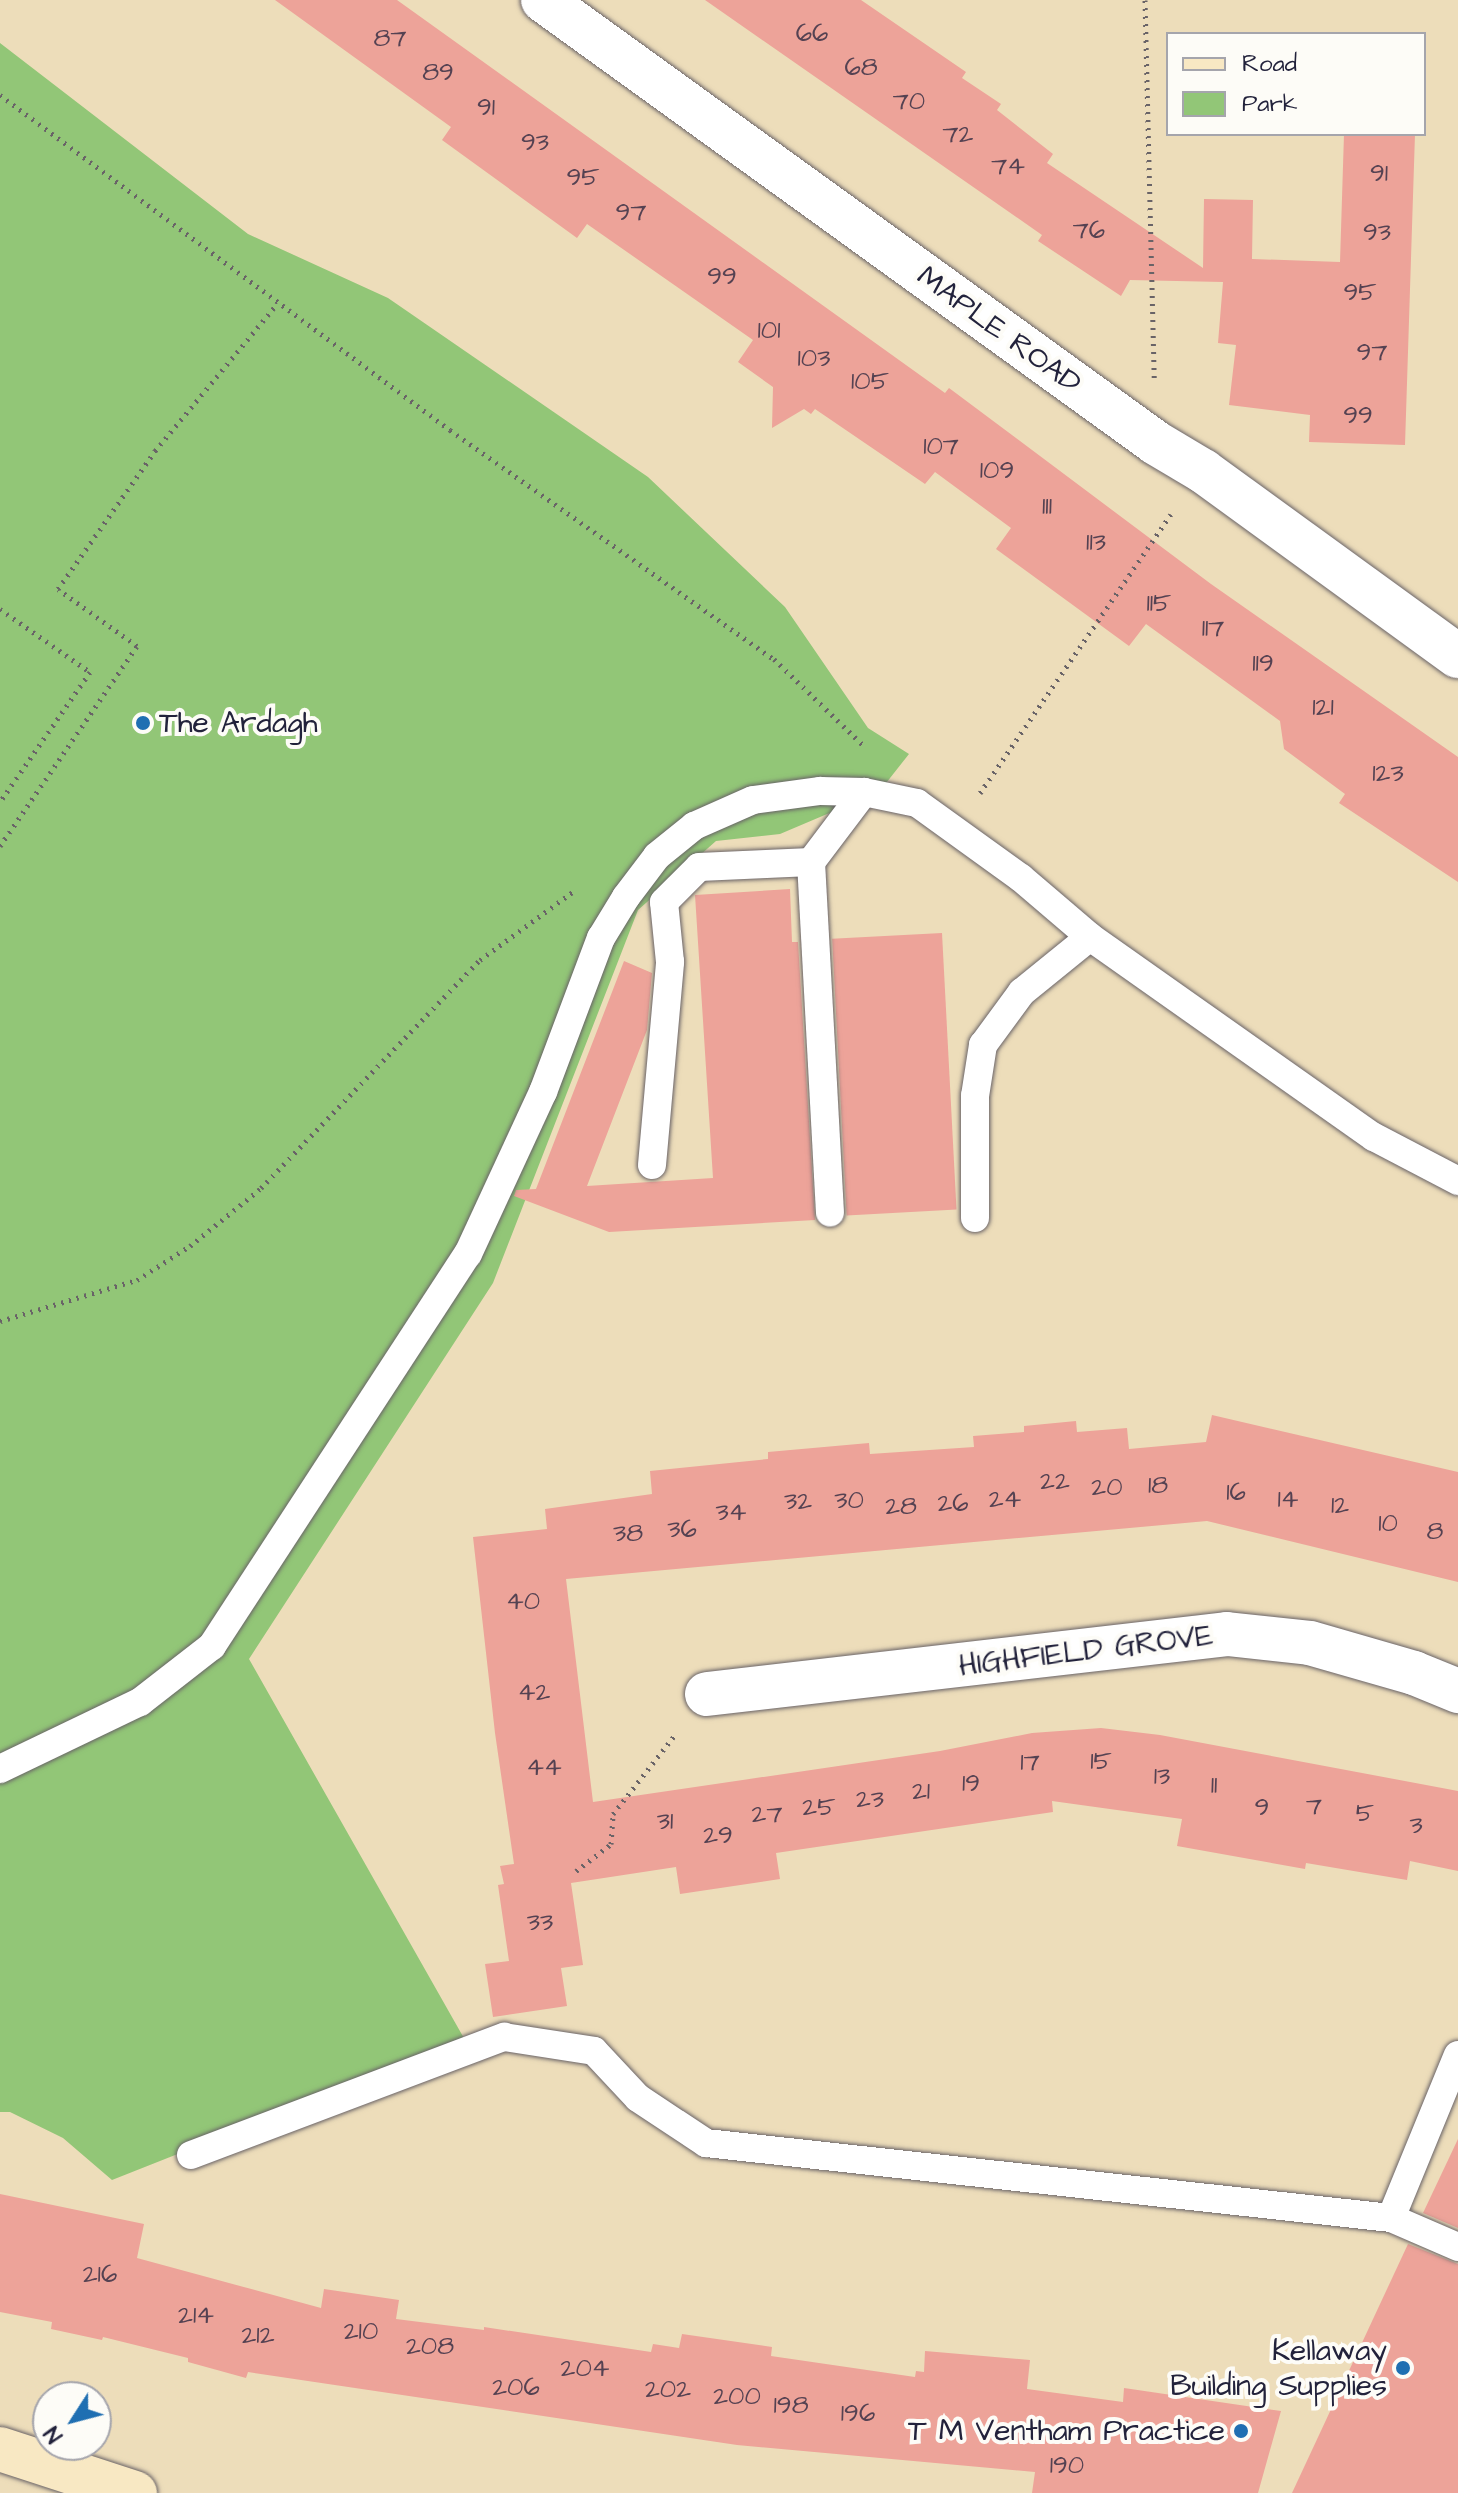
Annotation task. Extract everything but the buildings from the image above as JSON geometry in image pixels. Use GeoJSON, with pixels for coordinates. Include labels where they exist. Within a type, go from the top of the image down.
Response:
{"type":"FeatureCollection","features":[{"type":"Feature","properties":{"kind":"main road"},"geometry":{"type":"LineString","coordinates":[[0,2449],[135,2493]]}},
{"type":"Feature","properties":{"kind":"street","name":"MAPLE ROAD"},"geometry":{"type":"LineString","coordinates":[[543,0],[1156,443],[1203,471],[1458,656]]}},
{"type":"Feature","properties":{"kind":"street","name":"HIGHFIELD GROVE"},"geometry":{"type":"LineString","coordinates":[[707,1694],[1227,1634],[1310,1643],[1414,1673],[1458,1691]]}},
{"type":"Feature","properties":{"kind":"lane"},"geometry":{"type":"LineString","coordinates":[[0,1769],[140,1702],[212,1646],[468,1254],[543,1092],[601,938],[657,856],[694,826],[753,800],[820,791],[864,792],[917,803],[1021,878],[1090,937],[1374,1137],[1458,1181]]}},
{"type":"Feature","properties":{"kind":"lane"},"geometry":{"type":"LineString","coordinates":[[830,1212],[811,862],[864,792]]}},
{"type":"Feature","properties":{"kind":"lane"},"geometry":{"type":"LineString","coordinates":[[652,1165],[670,962],[664,902],[699,867],[811,862]]}},
{"type":"Feature","properties":{"kind":"lane"},"geometry":{"type":"LineString","coordinates":[[975,1218],[975,1096],[983,1045],[1022,992],[1090,937]]}},
{"type":"Feature","properties":{"kind":"lane"},"geometry":{"type":"LineString","coordinates":[[191,2155],[504,2037],[594,2051],[638,2098],[706,2143],[1391,2218],[1458,2247]]}},
{"type":"Feature","properties":{"kind":"lane"},"geometry":{"type":"LineString","coordinates":[[1391,2218],[1458,2055]]}},
{"type":"Feature","properties":{"kind":"path"},"geometry":{"type":"LineString","coordinates":[[1143,1],[1156,443]]}},
{"type":"Feature","properties":{"kind":"path"},"geometry":{"type":"LineString","coordinates":[[0,95],[450,430],[774,659],[891,771],[917,803]]}},
{"type":"Feature","properties":{"kind":"path"},"geometry":{"type":"LineString","coordinates":[[0,846],[137,646],[58,589],[155,451],[278,303]]}},
{"type":"Feature","properties":{"kind":"path"},"geometry":{"type":"LineString","coordinates":[[954,829],[1203,471]]}},
{"type":"Feature","properties":{"kind":"path"},"geometry":{"type":"LineString","coordinates":[[0,609],[90,672],[0,802]]}},
{"type":"Feature","properties":{"kind":"path"},"geometry":{"type":"LineString","coordinates":[[0,1321],[137,1280],[190,1246],[261,1188],[480,960],[586,882]]}},
{"type":"Feature","properties":{"kind":"path"},"geometry":{"type":"LineString","coordinates":[[576,1871],[611,1844],[613,1814],[707,1694]]}},
{"type":"Feature","properties":{"kind":"green space"},"geometry":{"type":"Polygon","coordinates":[[[0,43],[248,234],[388,298],[648,477],[785,607],[868,728],[909,754],[879,792],[780,834],[716,841],[638,910],[493,1283],[249,1659],[465,2040],[112,2180],[63,2138],[10,2112],[0,2112],[0,43]]]}},
{"type":"Feature","properties":{"kind":"place","name":"The Ardagh"},"geometry":{"type":"Point","coordinates":[143,723]}},
{"type":"Feature","properties":{"kind":"place","name":"Kellaway Building Supplies"},"geometry":{"type":"Point","coordinates":[1403,2368]}},
{"type":"Feature","properties":{"kind":"place","name":"T M Ventham Practice"},"geometry":{"type":"Point","coordinates":[1241,2431]}}]}
